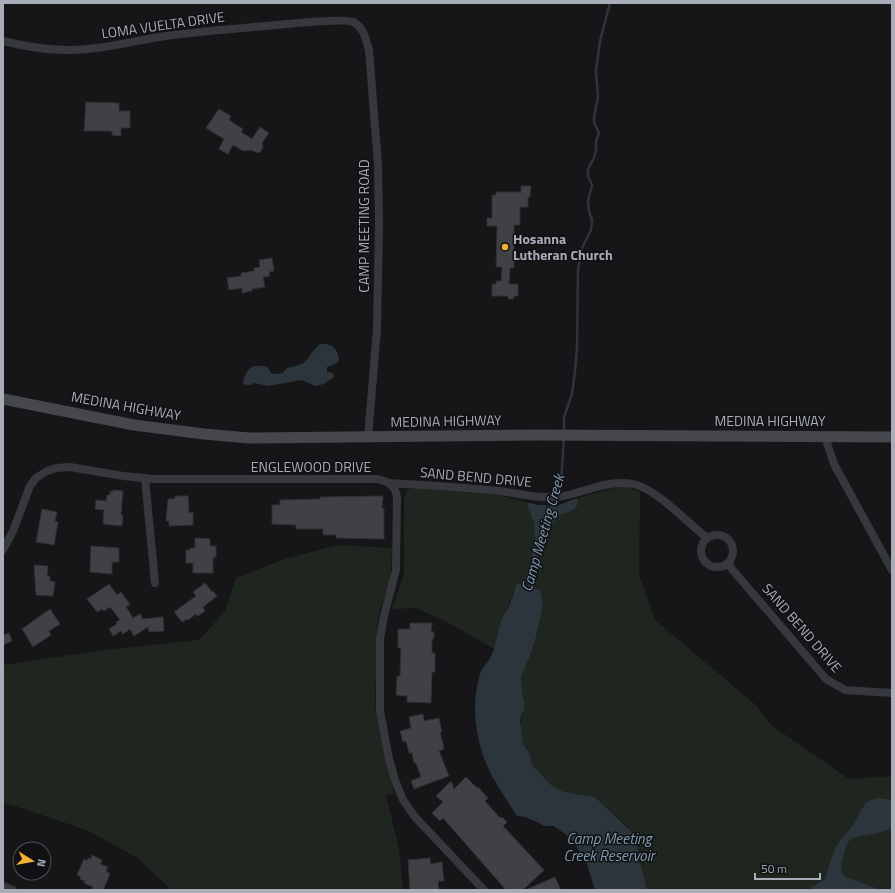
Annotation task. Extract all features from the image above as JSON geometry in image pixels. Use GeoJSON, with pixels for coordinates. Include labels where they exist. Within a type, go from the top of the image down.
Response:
{"type":"FeatureCollection","features":[{"type":"Feature","properties":{"kind":"main road","name":"MEDINA HIGHWAY"},"geometry":{"type":"LineString","coordinates":[[3,399],[134,424],[204,434],[249,438],[538,435],[892,437]]}},
{"type":"Feature","properties":{"kind":"street","name":"LOMA VUELTA DRIVE"},"geometry":{"type":"LineString","coordinates":[[3,41],[27,47],[57,50],[86,49],[240,28],[311,22],[352,21]]}},
{"type":"Feature","properties":{"kind":"street","name":"CAMP MEETING ROAD"},"geometry":{"type":"LineString","coordinates":[[352,21],[358,25],[365,34],[369,50],[378,164],[379,224],[377,329],[368,437]]}},
{"type":"Feature","properties":{"kind":"street"},"geometry":{"type":"LineString","coordinates":[[825,437],[834,464],[892,570]]}},
{"type":"Feature","properties":{"kind":"street","name":"ENGLEWOOD DRIVE"},"geometry":{"type":"LineString","coordinates":[[3,550],[13,531],[30,486],[36,478],[47,471],[56,468],[70,467],[168,480],[376,479],[385,480],[390,483],[396,490],[397,497],[396,570],[380,638],[382,723],[389,759],[403,800],[415,817],[484,890]]}},
{"type":"Feature","properties":{"kind":"street"},"geometry":{"type":"LineString","coordinates":[[145,478],[155,583]]}},
{"type":"Feature","properties":{"kind":"street","name":"SAND BEND DRIVE"},"geometry":{"type":"LineString","coordinates":[[390,483],[555,497],[616,482],[637,485],[669,506],[707,538]]}},
{"type":"Feature","properties":{"kind":"street"},"geometry":{"type":"LineString","coordinates":[[717,534],[722,535],[731,542],[733,552],[729,562],[725,565],[715,567],[706,562],[703,557],[702,547],[707,538],[717,534]]}},
{"type":"Feature","properties":{"kind":"street","name":"SAND BEND DRIVE"},"geometry":{"type":"LineString","coordinates":[[729,562],[731,568],[826,679],[845,690],[892,693]]}},
{"type":"Feature","properties":{"kind":"street"},"geometry":{"type":"LineString","coordinates":[[3,886],[13,890]]}},
{"type":"Feature","properties":{"kind":"shaded area"},"geometry":{"type":"Polygon","coordinates":[[[621,486],[640,492],[639,574],[655,620],[757,706],[771,725],[849,779],[892,776],[892,890],[647,890],[638,858],[637,842],[628,827],[595,797],[564,792],[551,785],[532,765],[530,754],[523,744],[520,725],[524,706],[521,677],[536,637],[543,605],[540,590],[521,584],[516,584],[507,610],[502,615],[494,649],[451,624],[416,608],[392,609],[404,574],[404,498],[410,488],[498,495],[538,505],[557,506],[574,499],[621,486]]]}},
{"type":"Feature","properties":{"kind":"shaded area"},"geometry":{"type":"Polygon","coordinates":[[[337,545],[392,548],[390,583],[380,609],[377,625],[375,704],[394,794],[386,795],[399,849],[403,890],[171,890],[139,859],[89,831],[3,803],[3,665],[104,650],[199,640],[225,611],[236,578],[282,560],[337,545]]]}},
{"type":"Feature","properties":{"kind":"water"},"geometry":{"type":"Polygon","coordinates":[[[320,344],[328,344],[334,347],[339,360],[337,363],[327,367],[327,372],[333,373],[334,377],[324,384],[315,386],[302,380],[268,386],[254,383],[247,385],[243,383],[246,373],[253,366],[266,366],[272,374],[283,373],[287,368],[300,365],[307,360],[320,344]]]}},
{"type":"Feature","properties":{"kind":"water"},"geometry":{"type":"Polygon","coordinates":[[[577,499],[578,504],[569,512],[558,515],[540,547],[532,582],[524,579],[530,568],[533,549],[536,544],[534,523],[528,503],[557,506],[577,499]]]}},
{"type":"Feature","properties":{"kind":"water","name":"Camp Meeting Creek Reservoir"},"geometry":{"type":"Polygon","coordinates":[[[516,584],[540,590],[543,605],[536,637],[521,677],[524,710],[520,720],[523,744],[530,754],[532,765],[551,785],[564,792],[595,797],[632,832],[637,842],[638,858],[647,890],[595,890],[587,864],[573,841],[554,826],[545,826],[526,817],[517,816],[491,774],[478,738],[475,699],[481,671],[493,651],[500,623],[510,604],[516,584]]]}},
{"type":"Feature","properties":{"kind":"water"},"geometry":{"type":"Polygon","coordinates":[[[879,798],[892,800],[892,827],[881,832],[850,840],[846,847],[841,865],[844,876],[881,890],[810,890],[812,887],[825,879],[837,846],[853,826],[866,803],[873,799],[879,798]]]}},
{"type":"Feature","properties":{"kind":"building"},"geometry":{"type":"Polygon","coordinates":[[[86,102],[119,103],[119,111],[130,111],[130,128],[121,128],[121,136],[112,135],[112,131],[84,131],[86,102]]]}},
{"type":"Feature","properties":{"kind":"building"},"geometry":{"type":"Polygon","coordinates":[[[219,109],[231,116],[229,120],[243,129],[241,132],[252,139],[260,127],[269,133],[262,143],[263,148],[260,152],[257,153],[251,150],[243,151],[233,145],[228,154],[219,149],[224,139],[206,128],[219,109]]]}},
{"type":"Feature","properties":{"kind":"building","name":"Hosanna Lutheran Church"},"geometry":{"type":"Polygon","coordinates":[[[521,186],[531,186],[530,197],[528,197],[528,207],[520,207],[520,225],[514,225],[514,268],[510,268],[509,284],[518,284],[518,296],[514,296],[514,299],[508,299],[508,296],[492,296],[492,284],[496,284],[496,281],[501,281],[502,267],[496,267],[497,226],[487,226],[487,218],[492,218],[492,195],[496,195],[496,192],[521,192],[521,186]]]}},
{"type":"Feature","properties":{"kind":"building"},"geometry":{"type":"Polygon","coordinates":[[[272,258],[274,271],[269,272],[270,276],[263,277],[265,287],[252,289],[252,291],[242,293],[242,288],[229,290],[227,278],[241,276],[241,273],[254,271],[254,268],[260,267],[259,260],[272,258]]]}},
{"type":"Feature","properties":{"kind":"building"},"geometry":{"type":"Polygon","coordinates":[[[113,490],[123,491],[121,515],[123,515],[122,526],[103,524],[104,510],[95,509],[96,500],[106,501],[107,495],[110,495],[110,491],[113,492],[113,490]]]}},
{"type":"Feature","properties":{"kind":"building"},"geometry":{"type":"Polygon","coordinates":[[[175,496],[188,496],[189,513],[193,512],[193,525],[169,526],[169,521],[166,521],[168,499],[175,499],[175,496]]]}},
{"type":"Feature","properties":{"kind":"building"},"geometry":{"type":"Polygon","coordinates":[[[383,496],[382,508],[384,509],[384,539],[336,538],[336,535],[323,535],[323,529],[296,529],[296,525],[272,524],[272,505],[280,505],[280,500],[320,499],[320,497],[383,496]]]}},
{"type":"Feature","properties":{"kind":"building"},"geometry":{"type":"Polygon","coordinates":[[[42,509],[57,512],[55,521],[58,522],[54,545],[36,542],[42,509]]]}},
{"type":"Feature","properties":{"kind":"building"},"geometry":{"type":"Polygon","coordinates":[[[195,538],[210,539],[210,546],[216,546],[216,557],[213,557],[213,573],[193,573],[193,563],[186,563],[186,550],[195,548],[195,538]]]}},
{"type":"Feature","properties":{"kind":"building"},"geometry":{"type":"Polygon","coordinates":[[[91,546],[119,548],[119,562],[112,562],[112,574],[90,572],[91,546]]]}},
{"type":"Feature","properties":{"kind":"building"},"geometry":{"type":"Polygon","coordinates":[[[34,565],[48,566],[47,576],[50,576],[50,581],[55,582],[53,596],[36,595],[34,565]]]}},
{"type":"Feature","properties":{"kind":"building"},"geometry":{"type":"Polygon","coordinates":[[[205,583],[217,596],[203,607],[205,611],[198,616],[196,614],[188,620],[187,619],[182,622],[174,612],[196,596],[193,592],[205,583]]]}},
{"type":"Feature","properties":{"kind":"building"},"geometry":{"type":"Polygon","coordinates":[[[109,584],[117,595],[121,592],[130,604],[126,607],[133,618],[140,614],[143,619],[163,617],[164,631],[149,632],[148,627],[134,636],[130,629],[123,634],[121,631],[113,636],[109,629],[120,620],[110,607],[104,611],[102,609],[97,612],[87,599],[109,584]]]}},
{"type":"Feature","properties":{"kind":"building"},"geometry":{"type":"Polygon","coordinates":[[[50,609],[60,624],[49,631],[51,635],[33,647],[22,629],[50,609]]]}},
{"type":"Feature","properties":{"kind":"building"},"geometry":{"type":"Polygon","coordinates":[[[410,623],[432,623],[431,632],[434,632],[434,639],[432,639],[432,653],[435,653],[435,672],[432,672],[431,703],[407,702],[407,696],[396,695],[397,676],[400,676],[401,648],[398,648],[398,629],[410,629],[410,623]]]}},
{"type":"Feature","properties":{"kind":"building"},"geometry":{"type":"Polygon","coordinates":[[[9,633],[12,641],[3,645],[3,635],[9,633]]]}},
{"type":"Feature","properties":{"kind":"building"},"geometry":{"type":"Polygon","coordinates":[[[423,714],[424,721],[439,718],[442,732],[440,732],[444,749],[439,751],[449,776],[414,789],[411,781],[421,777],[416,763],[414,763],[412,753],[409,753],[406,741],[403,742],[400,731],[411,728],[409,717],[423,714]]]}},
{"type":"Feature","properties":{"kind":"building"},"geometry":{"type":"Polygon","coordinates":[[[466,777],[488,798],[485,801],[500,818],[502,817],[507,822],[503,826],[544,870],[523,890],[506,890],[443,818],[440,821],[432,813],[443,802],[436,796],[451,781],[454,789],[466,777]]]}},
{"type":"Feature","properties":{"kind":"building"},"geometry":{"type":"Polygon","coordinates":[[[92,855],[102,860],[100,864],[108,867],[106,871],[110,874],[103,890],[91,890],[93,887],[84,883],[85,881],[80,879],[81,877],[77,875],[84,859],[87,861],[88,858],[91,859],[92,855]]]}},
{"type":"Feature","properties":{"kind":"building"},"geometry":{"type":"Polygon","coordinates":[[[430,858],[431,864],[442,862],[444,881],[438,881],[439,890],[410,890],[408,860],[430,858]]]}},
{"type":"Feature","properties":{"kind":"building"},"geometry":{"type":"Polygon","coordinates":[[[555,877],[561,890],[525,890],[555,877]]]}},
{"type":"Feature","properties":{"kind":"waterway","name":"Camp Meeting Creek"},"geometry":{"type":"LineString","coordinates":[[564,433],[564,417],[572,394],[577,348],[578,269],[582,248],[591,230],[592,220],[588,201],[592,185],[588,176],[588,169],[594,158],[596,141],[599,133],[594,122],[598,97],[596,71],[600,41],[610,3]]}},
{"type":"Feature","properties":{"kind":"waterway","name":"Camp Meeting Creek"},"geometry":{"type":"LineString","coordinates":[[558,494],[561,482],[564,438]]}},
{"type":"Feature","properties":{"kind":"waterway","name":"Camp Meeting Creek"},"geometry":{"type":"LineString","coordinates":[[529,589],[533,579]]}},
{"type":"Feature","properties":{"kind":"place","name":"Hosanna Lutheran Church"},"geometry":{"type":"Point","coordinates":[505,247]}}]}
